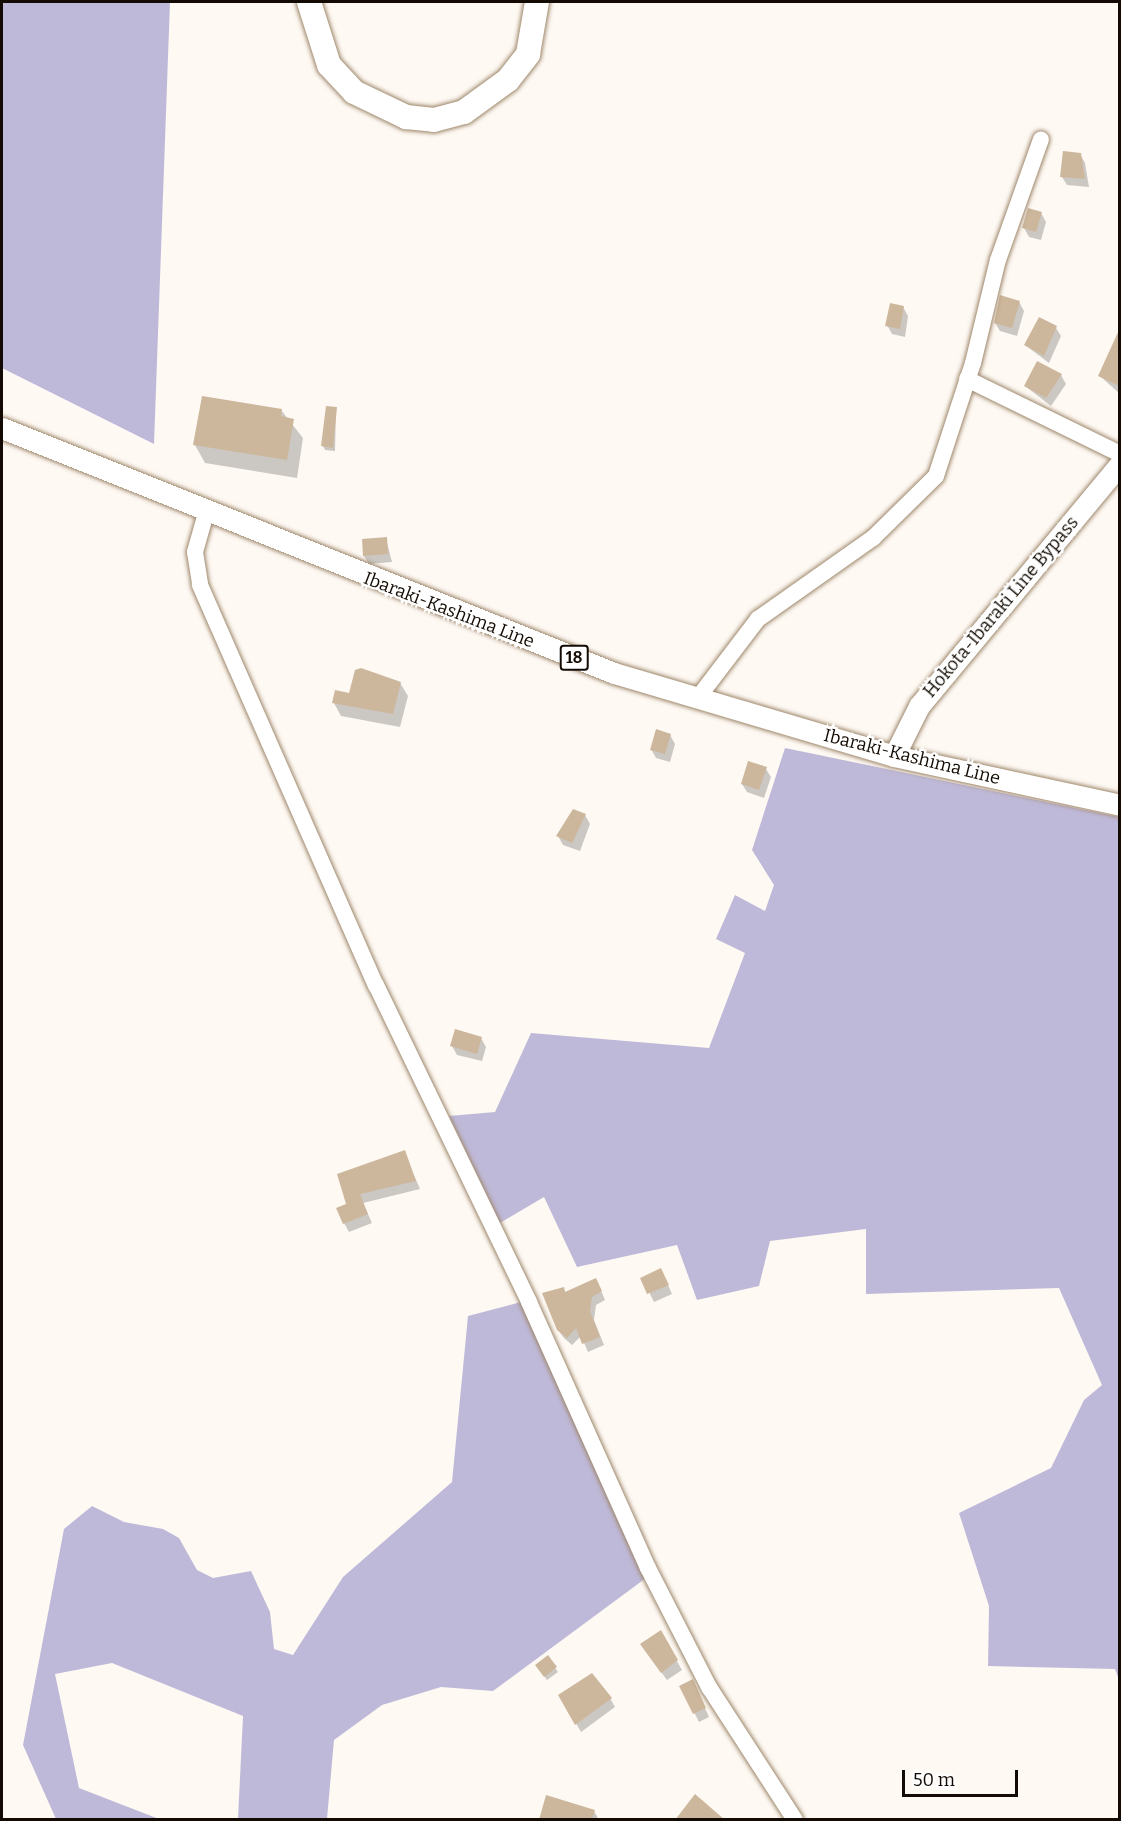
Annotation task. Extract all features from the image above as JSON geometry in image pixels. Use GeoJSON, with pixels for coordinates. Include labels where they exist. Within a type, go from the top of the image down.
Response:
{"type":"FeatureCollection","features":[{"type":"Feature","properties":{"kind":"highway"},"geometry":{"type":"LineString","coordinates":[[309,2],[329,65],[354,92],[406,117],[434,120],[464,112],[508,80],[528,54],[537,2]]}},
{"type":"Feature","properties":{"kind":"main road","name":"Ibaraki-Kashima Line"},"geometry":{"type":"LineString","coordinates":[[2,428],[206,513],[525,640],[697,699],[894,756],[1119,805]]}},
{"type":"Feature","properties":{"kind":"main road","name":"Hokota-Ibaraki Line Bypass"},"geometry":{"type":"LineString","coordinates":[[894,756],[919,706],[1119,464]]}},
{"type":"Feature","properties":{"kind":"street"},"geometry":{"type":"LineString","coordinates":[[697,699],[758,620],[873,538],[936,476],[967,379],[998,260],[1041,139]]}},
{"type":"Feature","properties":{"kind":"street"},"geometry":{"type":"LineString","coordinates":[[967,379],[1119,454]]}},
{"type":"Feature","properties":{"kind":"street"},"geometry":{"type":"LineString","coordinates":[[206,513],[195,552],[200,585],[376,985],[530,1302],[644,1559],[709,1687],[795,1820]]}},
{"type":"Feature","properties":{"kind":"shaded area"},"geometry":{"type":"Polygon","coordinates":[[[2,2],[170,2],[154,444],[2,368],[2,2]]]}},
{"type":"Feature","properties":{"kind":"shaded area"},"geometry":{"type":"Polygon","coordinates":[[[785,748],[1119,817],[1119,1680],[1115,1669],[988,1666],[989,1606],[959,1513],[1051,1468],[1084,1400],[1102,1385],[1059,1288],[866,1294],[866,1229],[770,1241],[759,1286],[697,1300],[677,1245],[577,1267],[544,1197],[500,1223],[449,1116],[495,1112],[531,1033],[709,1048],[745,953],[716,939],[735,895],[765,911],[774,885],[752,850],[785,748]]]}},
{"type":"Feature","properties":{"kind":"shaded area"},"geometry":{"type":"Polygon","coordinates":[[[521,1302],[646,1578],[493,1691],[441,1687],[382,1705],[334,1740],[327,1819],[238,1819],[243,1716],[112,1663],[55,1674],[79,1788],[159,1819],[56,1819],[23,1745],[64,1529],[92,1506],[124,1522],[163,1529],[179,1538],[197,1570],[213,1578],[251,1571],[270,1612],[274,1649],[293,1655],[343,1577],[452,1482],[468,1316],[521,1302]]]}},
{"type":"Feature","properties":{"kind":"building"},"geometry":{"type":"Polygon","coordinates":[[[1063,151],[1081,153],[1085,179],[1060,177],[1063,151]]]}},
{"type":"Feature","properties":{"kind":"building"},"geometry":{"type":"Polygon","coordinates":[[[1028,208],[1042,212],[1036,232],[1022,228],[1028,208]]]}},
{"type":"Feature","properties":{"kind":"building"},"geometry":{"type":"Polygon","coordinates":[[[1000,295],[1020,301],[1012,328],[994,323],[1000,295]]]}},
{"type":"Feature","properties":{"kind":"building"},"geometry":{"type":"Polygon","coordinates":[[[890,303],[904,306],[900,329],[885,326],[890,303]]]}},
{"type":"Feature","properties":{"kind":"building"},"geometry":{"type":"Polygon","coordinates":[[[1039,317],[1057,326],[1044,356],[1024,345],[1039,317]]]}},
{"type":"Feature","properties":{"kind":"building"},"geometry":{"type":"Polygon","coordinates":[[[1119,330],[1119,386],[1098,376],[1119,330]]]}},
{"type":"Feature","properties":{"kind":"building"},"geometry":{"type":"Polygon","coordinates":[[[1037,361],[1062,374],[1046,398],[1024,386],[1037,361]]]}},
{"type":"Feature","properties":{"kind":"building"},"geometry":{"type":"Polygon","coordinates":[[[202,396],[282,409],[281,416],[294,419],[287,460],[193,445],[202,396]]]}},
{"type":"Feature","properties":{"kind":"building"},"geometry":{"type":"Polygon","coordinates":[[[326,406],[337,407],[333,448],[321,446],[326,406]]]}},
{"type":"Feature","properties":{"kind":"building"},"geometry":{"type":"Polygon","coordinates":[[[387,537],[388,554],[363,556],[362,539],[387,537]]]}},
{"type":"Feature","properties":{"kind":"building"},"geometry":{"type":"Polygon","coordinates":[[[361,668],[401,682],[393,714],[332,703],[335,690],[349,693],[355,670],[361,668]]]}},
{"type":"Feature","properties":{"kind":"building"},"geometry":{"type":"Polygon","coordinates":[[[656,729],[671,734],[665,754],[650,750],[656,729]]]}},
{"type":"Feature","properties":{"kind":"building"},"geometry":{"type":"Polygon","coordinates":[[[748,761],[767,767],[759,790],[741,784],[748,761]]]}},
{"type":"Feature","properties":{"kind":"building"},"geometry":{"type":"Polygon","coordinates":[[[573,809],[586,814],[572,843],[556,836],[573,809]]]}},
{"type":"Feature","properties":{"kind":"building"},"geometry":{"type":"Polygon","coordinates":[[[455,1029],[482,1037],[477,1054],[450,1046],[455,1029]]]}},
{"type":"Feature","properties":{"kind":"building"},"geometry":{"type":"Polygon","coordinates":[[[405,1150],[416,1181],[360,1194],[368,1214],[343,1224],[336,1208],[346,1204],[337,1174],[405,1150]]]}},
{"type":"Feature","properties":{"kind":"building"},"geometry":{"type":"Polygon","coordinates":[[[661,1268],[669,1285],[647,1294],[640,1278],[661,1268]]]}},
{"type":"Feature","properties":{"kind":"building"},"geometry":{"type":"Polygon","coordinates":[[[596,1278],[602,1291],[592,1297],[590,1311],[600,1337],[582,1344],[576,1328],[567,1338],[557,1330],[542,1293],[564,1287],[565,1292],[596,1278]]]}},
{"type":"Feature","properties":{"kind":"building"},"geometry":{"type":"Polygon","coordinates":[[[661,1630],[678,1660],[661,1673],[640,1644],[661,1630]]]}},
{"type":"Feature","properties":{"kind":"building"},"geometry":{"type":"Polygon","coordinates":[[[548,1655],[557,1667],[544,1677],[535,1665],[548,1655]]]}},
{"type":"Feature","properties":{"kind":"building"},"geometry":{"type":"Polygon","coordinates":[[[592,1673],[612,1698],[575,1725],[558,1695],[592,1673]]]}},
{"type":"Feature","properties":{"kind":"building"},"geometry":{"type":"Polygon","coordinates":[[[693,1679],[706,1708],[693,1714],[679,1686],[693,1679]]]}},
{"type":"Feature","properties":{"kind":"building"},"geometry":{"type":"Polygon","coordinates":[[[695,1794],[725,1820],[675,1820],[695,1794]]]}},
{"type":"Feature","properties":{"kind":"building"},"geometry":{"type":"Polygon","coordinates":[[[546,1795],[595,1810],[592,1820],[539,1820],[546,1795]]]}}]}
